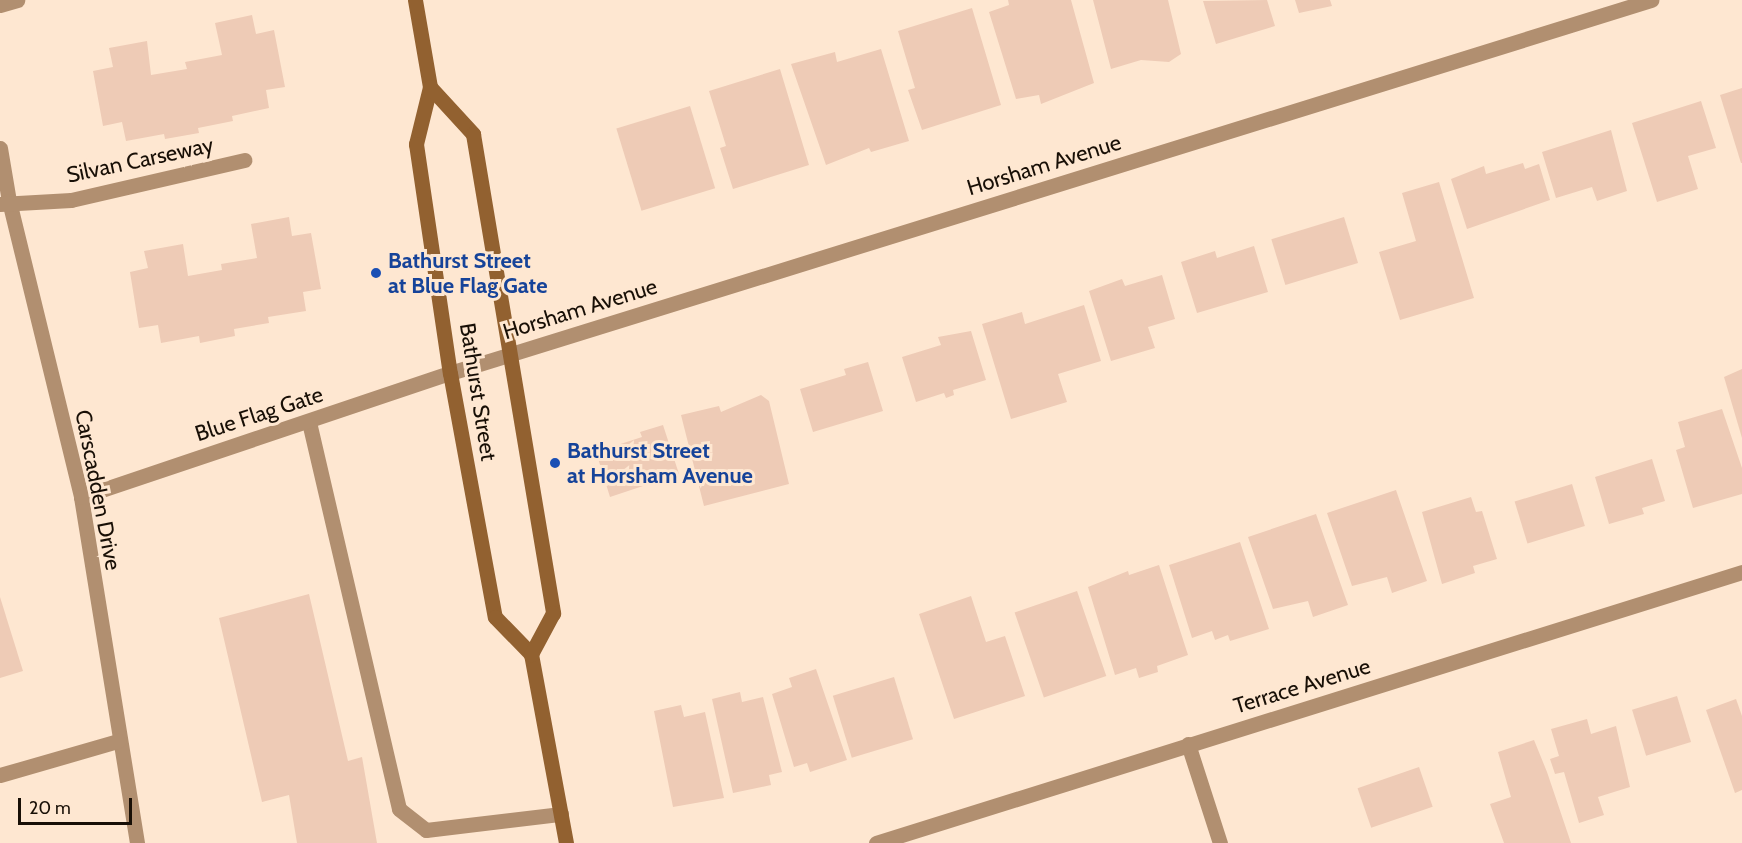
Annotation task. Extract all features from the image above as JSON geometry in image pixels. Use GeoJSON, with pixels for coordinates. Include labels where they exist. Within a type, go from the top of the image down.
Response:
{"type":"FeatureCollection","features":[{"type":"Feature","properties":{"kind":"main road","name":"Bathurst Street"},"geometry":{"type":"LineString","coordinates":[[415,0],[430,87],[416,144],[450,373],[495,617],[531,654],[553,613],[473,134],[430,87]]}},
{"type":"Feature","properties":{"kind":"main road"},"geometry":{"type":"LineString","coordinates":[[531,654],[566,843]]}},
{"type":"Feature","properties":{"kind":"street"},"geometry":{"type":"LineString","coordinates":[[0,5],[17,0]]}},
{"type":"Feature","properties":{"kind":"street","name":"Horsham Avenue"},"geometry":{"type":"LineString","coordinates":[[450,373],[1652,0]]}},
{"type":"Feature","properties":{"kind":"street","name":"Carscadden Drive"},"geometry":{"type":"LineString","coordinates":[[0,148],[4,202],[81,497],[118,741],[137,843]]}},
{"type":"Feature","properties":{"kind":"street","name":"Silvan Carseway"},"geometry":{"type":"LineString","coordinates":[[4,202],[71,200],[244,160]]}},
{"type":"Feature","properties":{"kind":"street","name":"Blue Flag Gate"},"geometry":{"type":"LineString","coordinates":[[81,497],[450,373]]}},
{"type":"Feature","properties":{"kind":"street"},"geometry":{"type":"LineString","coordinates":[[309,422],[399,809],[426,830],[561,814]]}},
{"type":"Feature","properties":{"kind":"street","name":"Terrace Avenue"},"geometry":{"type":"LineString","coordinates":[[876,843],[1742,572]]}},
{"type":"Feature","properties":{"kind":"street"},"geometry":{"type":"LineString","coordinates":[[0,775],[118,741]]}},
{"type":"Feature","properties":{"kind":"street"},"geometry":{"type":"LineString","coordinates":[[1188,744],[1220,843]]}},
{"type":"Feature","properties":{"kind":"building"},"geometry":{"type":"Polygon","coordinates":[[[1008,0],[1071,0],[1094,83],[1041,104],[1039,95],[1016,99],[989,12],[1009,5],[1008,0]]]}},
{"type":"Feature","properties":{"kind":"building"},"geometry":{"type":"Polygon","coordinates":[[[1093,0],[1168,0],[1181,54],[1169,62],[1141,60],[1111,69],[1093,0]]]}},
{"type":"Feature","properties":{"kind":"building"},"geometry":{"type":"Polygon","coordinates":[[[1267,0],[1275,26],[1216,44],[1203,1],[1267,0]]]}},
{"type":"Feature","properties":{"kind":"building"},"geometry":{"type":"Polygon","coordinates":[[[1295,0],[1330,0],[1332,6],[1299,13],[1295,0]]]}},
{"type":"Feature","properties":{"kind":"building"},"geometry":{"type":"Polygon","coordinates":[[[972,8],[1001,105],[922,130],[908,90],[915,88],[898,31],[972,8]]]}},
{"type":"Feature","properties":{"kind":"building"},"geometry":{"type":"Polygon","coordinates":[[[252,15],[256,34],[274,30],[285,87],[266,90],[269,108],[232,116],[233,121],[198,128],[199,133],[165,139],[164,134],[126,141],[122,122],[103,126],[93,71],[113,67],[109,48],[147,41],[151,75],[187,69],[185,62],[222,55],[215,23],[252,15]]]}},
{"type":"Feature","properties":{"kind":"building"},"geometry":{"type":"Polygon","coordinates":[[[881,49],[909,141],[871,152],[869,148],[826,165],[791,64],[835,52],[837,62],[881,49]]]}},
{"type":"Feature","properties":{"kind":"building"},"geometry":{"type":"Polygon","coordinates":[[[780,69],[809,165],[733,189],[720,148],[726,146],[709,91],[780,69]]]}},
{"type":"Feature","properties":{"kind":"building"},"geometry":{"type":"Polygon","coordinates":[[[1742,88],[1742,163],[1741,163],[1720,95],[1742,88]]]}},
{"type":"Feature","properties":{"kind":"building"},"geometry":{"type":"Polygon","coordinates":[[[1701,101],[1716,148],[1688,156],[1698,189],[1657,202],[1632,123],[1701,101]]]}},
{"type":"Feature","properties":{"kind":"building"},"geometry":{"type":"Polygon","coordinates":[[[690,106],[715,188],[642,211],[616,129],[690,106]]]}},
{"type":"Feature","properties":{"kind":"building"},"geometry":{"type":"Polygon","coordinates":[[[1611,130],[1627,191],[1597,201],[1592,187],[1556,198],[1542,152],[1611,130]]]}},
{"type":"Feature","properties":{"kind":"building"},"geometry":{"type":"Polygon","coordinates":[[[1523,163],[1525,169],[1539,164],[1550,200],[1467,229],[1451,179],[1484,166],[1486,174],[1523,163]]]}},
{"type":"Feature","properties":{"kind":"building"},"geometry":{"type":"Polygon","coordinates":[[[1439,182],[1474,298],[1400,320],[1379,252],[1416,241],[1402,193],[1439,182]]]}},
{"type":"Feature","properties":{"kind":"building"},"geometry":{"type":"Polygon","coordinates":[[[289,217],[292,236],[311,233],[321,289],[303,292],[306,311],[268,317],[269,323],[234,329],[235,336],[200,343],[199,336],[161,343],[158,325],[139,328],[130,272],[148,268],[144,251],[183,244],[188,276],[222,270],[221,264],[257,258],[251,224],[289,217]]]}},
{"type":"Feature","properties":{"kind":"building"},"geometry":{"type":"Polygon","coordinates":[[[1344,217],[1358,263],[1285,285],[1271,239],[1344,217]]]}},
{"type":"Feature","properties":{"kind":"building"},"geometry":{"type":"Polygon","coordinates":[[[1254,246],[1268,292],[1197,313],[1181,262],[1215,251],[1217,258],[1254,246]]]}},
{"type":"Feature","properties":{"kind":"building"},"geometry":{"type":"Polygon","coordinates":[[[1162,275],[1175,319],[1148,327],[1155,348],[1111,361],[1089,291],[1122,279],[1125,286],[1162,275]]]}},
{"type":"Feature","properties":{"kind":"building"},"geometry":{"type":"Polygon","coordinates":[[[1084,305],[1101,361],[1058,374],[1067,402],[1011,419],[982,324],[1022,312],[1025,324],[1084,305]]]}},
{"type":"Feature","properties":{"kind":"building"},"geometry":{"type":"Polygon","coordinates":[[[971,331],[986,380],[953,390],[954,395],[946,398],[944,393],[916,402],[902,357],[941,345],[938,337],[971,331]]]}},
{"type":"Feature","properties":{"kind":"building"},"geometry":{"type":"Polygon","coordinates":[[[868,362],[883,411],[813,432],[800,389],[846,375],[844,369],[868,362]]]}},
{"type":"Feature","properties":{"kind":"building"},"geometry":{"type":"Polygon","coordinates":[[[1742,369],[1742,438],[1724,377],[1742,369]]]}},
{"type":"Feature","properties":{"kind":"building"},"geometry":{"type":"Polygon","coordinates":[[[761,395],[769,401],[789,484],[704,506],[681,415],[719,406],[721,412],[761,395]]]}},
{"type":"Feature","properties":{"kind":"building"},"geometry":{"type":"Polygon","coordinates":[[[1722,409],[1742,468],[1742,494],[1693,508],[1676,450],[1685,447],[1678,422],[1722,409]]]}},
{"type":"Feature","properties":{"kind":"building"},"geometry":{"type":"Polygon","coordinates":[[[663,425],[679,474],[610,497],[596,452],[642,437],[640,432],[663,425]]]}},
{"type":"Feature","properties":{"kind":"building"},"geometry":{"type":"Polygon","coordinates":[[[1652,459],[1665,501],[1642,508],[1644,514],[1609,524],[1595,477],[1652,459]]]}},
{"type":"Feature","properties":{"kind":"building"},"geometry":{"type":"Polygon","coordinates":[[[1572,484],[1585,526],[1527,544],[1515,502],[1572,484]]]}},
{"type":"Feature","properties":{"kind":"building"},"geometry":{"type":"Polygon","coordinates":[[[1396,490],[1427,581],[1392,593],[1387,577],[1352,586],[1327,513],[1396,490]]]}},
{"type":"Feature","properties":{"kind":"building"},"geometry":{"type":"Polygon","coordinates":[[[1471,497],[1476,512],[1482,511],[1497,559],[1473,566],[1475,573],[1442,584],[1422,512],[1471,497]]]}},
{"type":"Feature","properties":{"kind":"building"},"geometry":{"type":"Polygon","coordinates":[[[1316,514],[1348,605],[1313,617],[1308,601],[1273,609],[1248,537],[1316,514]]]}},
{"type":"Feature","properties":{"kind":"building"},"geometry":{"type":"Polygon","coordinates":[[[1240,542],[1269,629],[1230,641],[1228,635],[1215,640],[1212,631],[1192,638],[1169,565],[1240,542]]]}},
{"type":"Feature","properties":{"kind":"building"},"geometry":{"type":"Polygon","coordinates":[[[1159,565],[1188,655],[1157,666],[1158,672],[1139,678],[1136,668],[1115,675],[1088,587],[1128,571],[1129,575],[1159,565]]]}},
{"type":"Feature","properties":{"kind":"building"},"geometry":{"type":"Polygon","coordinates":[[[1077,591],[1106,676],[1044,698],[1015,612],[1077,591]]]}},
{"type":"Feature","properties":{"kind":"building"},"geometry":{"type":"Polygon","coordinates":[[[309,594],[348,761],[362,757],[377,843],[297,843],[289,795],[262,802],[219,618],[309,594]]]}},
{"type":"Feature","properties":{"kind":"building"},"geometry":{"type":"Polygon","coordinates":[[[971,596],[986,642],[1005,636],[1025,696],[954,719],[919,614],[971,596]]]}},
{"type":"Feature","properties":{"kind":"building"},"geometry":{"type":"Polygon","coordinates":[[[0,597],[23,671],[0,678],[0,597]]]}},
{"type":"Feature","properties":{"kind":"building"},"geometry":{"type":"Polygon","coordinates":[[[816,669],[847,760],[810,772],[807,763],[794,767],[772,694],[792,687],[789,678],[816,669]]]}},
{"type":"Feature","properties":{"kind":"building"},"geometry":{"type":"Polygon","coordinates":[[[894,677],[913,739],[852,758],[833,696],[894,677]]]}},
{"type":"Feature","properties":{"kind":"building"},"geometry":{"type":"Polygon","coordinates":[[[740,692],[742,702],[763,697],[782,772],[769,775],[771,785],[733,793],[712,699],[740,692]]]}},
{"type":"Feature","properties":{"kind":"building"},"geometry":{"type":"Polygon","coordinates":[[[1677,696],[1691,742],[1646,756],[1632,710],[1677,696]]]}},
{"type":"Feature","properties":{"kind":"building"},"geometry":{"type":"Polygon","coordinates":[[[1736,699],[1742,716],[1742,790],[1735,793],[1706,710],[1736,699]]]}},
{"type":"Feature","properties":{"kind":"building"},"geometry":{"type":"Polygon","coordinates":[[[681,705],[684,717],[705,712],[724,798],[673,807],[654,711],[681,705]]]}},
{"type":"Feature","properties":{"kind":"building"},"geometry":{"type":"Polygon","coordinates":[[[1587,719],[1591,734],[1616,726],[1630,787],[1598,797],[1604,815],[1579,823],[1564,772],[1555,774],[1550,759],[1559,756],[1551,729],[1587,719]]]}},
{"type":"Feature","properties":{"kind":"building"},"geometry":{"type":"Polygon","coordinates":[[[1534,740],[1571,843],[1504,843],[1490,804],[1511,797],[1498,752],[1534,740]]]}},
{"type":"Feature","properties":{"kind":"building"},"geometry":{"type":"Polygon","coordinates":[[[1419,767],[1433,807],[1371,828],[1358,788],[1419,767]]]}},
{"type":"Feature","properties":{"kind":"place","name":"Bathurst Street at Blue Flag Gate"},"geometry":{"type":"Point","coordinates":[376,273]}},
{"type":"Feature","properties":{"kind":"place","name":"Bathurst Street at Horsham Avenue"},"geometry":{"type":"Point","coordinates":[555,463]}}]}
